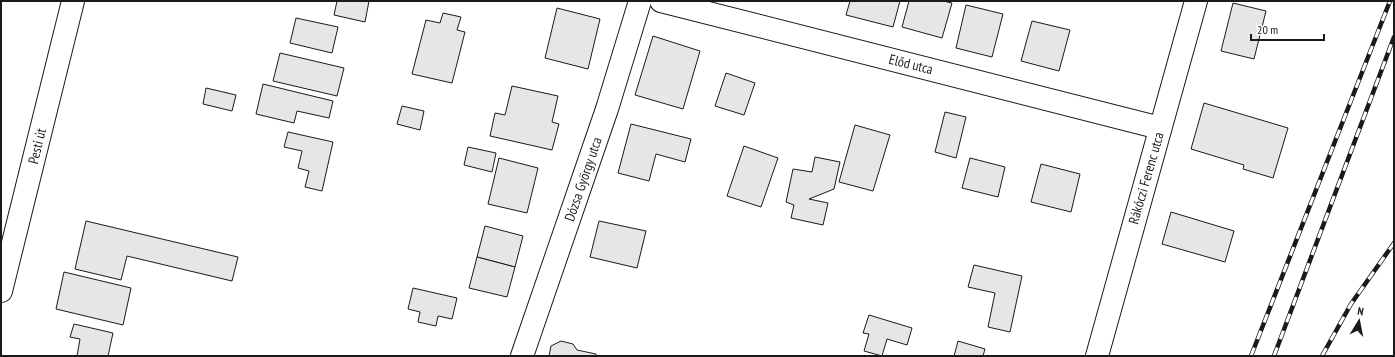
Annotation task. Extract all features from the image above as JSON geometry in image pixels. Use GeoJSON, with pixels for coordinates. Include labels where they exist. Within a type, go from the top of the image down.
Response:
{"type":"FeatureCollection","features":[{"type":"Feature","properties":{"kind":"street","name":"Pesti út"},"geometry":{"type":"LineString","coordinates":[[1,291],[73,1]]}},
{"type":"Feature","properties":{"kind":"street","name":"Dózsa György utca"},"geometry":{"type":"LineString","coordinates":[[522,356],[607,110],[640,1]]}},
{"type":"Feature","properties":{"kind":"street","name":"Előd utca"},"geometry":{"type":"LineString","coordinates":[[661,1],[1160,128]]}},
{"type":"Feature","properties":{"kind":"street","name":"Rákóczi Ferenc utca"},"geometry":{"type":"LineString","coordinates":[[1097,356],[1196,1]]}},
{"type":"Feature","properties":{"kind":"building"},"geometry":{"type":"Polygon","coordinates":[[[337,1],[369,1],[365,22],[334,15],[337,1]]]}},
{"type":"Feature","properties":{"kind":"building"},"geometry":{"type":"Polygon","coordinates":[[[850,1],[900,1],[893,27],[846,15],[850,1]]]}},
{"type":"Feature","properties":{"kind":"building"},"geometry":{"type":"Polygon","coordinates":[[[909,1],[943,1],[952,3],[942,38],[902,27],[909,1]]]}},
{"type":"Feature","properties":{"kind":"building"},"geometry":{"type":"Polygon","coordinates":[[[1233,3],[1266,11],[1254,59],[1221,51],[1233,3]]]}},
{"type":"Feature","properties":{"kind":"building"},"geometry":{"type":"Polygon","coordinates":[[[966,5],[1003,14],[992,57],[956,48],[966,5]]]}},
{"type":"Feature","properties":{"kind":"building"},"geometry":{"type":"Polygon","coordinates":[[[557,8],[600,19],[588,69],[545,58],[557,8]]]}},
{"type":"Feature","properties":{"kind":"building"},"geometry":{"type":"Polygon","coordinates":[[[443,13],[461,17],[457,30],[465,32],[452,83],[412,74],[426,20],[440,23],[443,13]]]}},
{"type":"Feature","properties":{"kind":"building"},"geometry":{"type":"Polygon","coordinates":[[[296,18],[338,27],[332,53],[290,43],[296,18]]]}},
{"type":"Feature","properties":{"kind":"building"},"geometry":{"type":"Polygon","coordinates":[[[1032,21],[1070,30],[1059,71],[1021,61],[1032,21]]]}},
{"type":"Feature","properties":{"kind":"building"},"geometry":{"type":"Polygon","coordinates":[[[653,36],[700,51],[683,109],[635,95],[653,36]]]}},
{"type":"Feature","properties":{"kind":"building"},"geometry":{"type":"Polygon","coordinates":[[[280,53],[344,68],[337,96],[273,81],[280,53]]]}},
{"type":"Feature","properties":{"kind":"building"},"geometry":{"type":"Polygon","coordinates":[[[726,73],[755,83],[744,115],[715,106],[726,73]]]}},
{"type":"Feature","properties":{"kind":"building"},"geometry":{"type":"Polygon","coordinates":[[[263,84],[333,101],[329,118],[297,111],[294,123],[256,114],[263,84]]]}},
{"type":"Feature","properties":{"kind":"building"},"geometry":{"type":"Polygon","coordinates":[[[512,86],[558,96],[552,122],[559,124],[552,150],[490,136],[495,113],[505,115],[512,86]]]}},
{"type":"Feature","properties":{"kind":"building"},"geometry":{"type":"Polygon","coordinates":[[[206,88],[236,95],[232,111],[203,104],[206,88]]]}},
{"type":"Feature","properties":{"kind":"building"},"geometry":{"type":"Polygon","coordinates":[[[1204,103],[1288,128],[1273,178],[1243,169],[1244,165],[1191,149],[1204,103]]]}},
{"type":"Feature","properties":{"kind":"building"},"geometry":{"type":"Polygon","coordinates":[[[402,106],[424,111],[420,130],[397,124],[402,106]]]}},
{"type":"Feature","properties":{"kind":"building"},"geometry":{"type":"Polygon","coordinates":[[[945,112],[966,117],[956,158],[935,152],[945,112]]]}},
{"type":"Feature","properties":{"kind":"building"},"geometry":{"type":"Polygon","coordinates":[[[631,124],[691,139],[685,162],[656,154],[649,181],[618,173],[631,124]]]}},
{"type":"Feature","properties":{"kind":"building"},"geometry":{"type":"Polygon","coordinates":[[[855,125],[890,135],[873,191],[839,182],[855,125]]]}},
{"type":"Feature","properties":{"kind":"building"},"geometry":{"type":"Polygon","coordinates":[[[288,132],[333,142],[322,191],[305,187],[309,171],[298,168],[302,151],[284,147],[288,132]]]}},
{"type":"Feature","properties":{"kind":"building"},"geometry":{"type":"Polygon","coordinates":[[[744,146],[778,158],[761,207],[727,196],[744,146]]]}},
{"type":"Feature","properties":{"kind":"building"},"geometry":{"type":"Polygon","coordinates":[[[468,147],[496,153],[492,172],[464,165],[468,147]]]}},
{"type":"Feature","properties":{"kind":"building"},"geometry":{"type":"Polygon","coordinates":[[[815,157],[840,162],[834,189],[809,199],[828,203],[823,225],[791,218],[794,205],[786,202],[793,169],[812,172],[815,157]]]}},
{"type":"Feature","properties":{"kind":"building"},"geometry":{"type":"Polygon","coordinates":[[[499,158],[538,168],[527,213],[488,204],[499,158]]]}},
{"type":"Feature","properties":{"kind":"building"},"geometry":{"type":"Polygon","coordinates":[[[970,158],[1005,167],[998,197],[962,188],[970,158]]]}},
{"type":"Feature","properties":{"kind":"building"},"geometry":{"type":"Polygon","coordinates":[[[1041,164],[1080,174],[1071,212],[1031,202],[1041,164]]]}},
{"type":"Feature","properties":{"kind":"building"},"geometry":{"type":"Polygon","coordinates":[[[1171,212],[1234,231],[1225,262],[1162,244],[1171,212]]]}},
{"type":"Feature","properties":{"kind":"building"},"geometry":{"type":"Polygon","coordinates":[[[86,221],[238,257],[232,281],[127,256],[121,280],[75,269],[86,221]]]}},
{"type":"Feature","properties":{"kind":"building"},"geometry":{"type":"Polygon","coordinates":[[[599,221],[646,231],[637,268],[590,257],[599,221]]]}},
{"type":"Feature","properties":{"kind":"building"},"geometry":{"type":"Polygon","coordinates":[[[485,226],[523,236],[515,267],[477,257],[485,226]]]}},
{"type":"Feature","properties":{"kind":"building"},"geometry":{"type":"Polygon","coordinates":[[[477,257],[515,267],[507,297],[469,288],[477,257]]]}},
{"type":"Feature","properties":{"kind":"building"},"geometry":{"type":"Polygon","coordinates":[[[974,265],[1022,276],[1010,332],[988,327],[995,293],[968,287],[974,265]]]}},
{"type":"Feature","properties":{"kind":"building"},"geometry":{"type":"Polygon","coordinates":[[[64,272],[131,288],[123,325],[56,309],[64,272]]]}},
{"type":"Feature","properties":{"kind":"building"},"geometry":{"type":"Polygon","coordinates":[[[413,288],[457,298],[452,319],[438,316],[436,326],[418,322],[420,312],[408,309],[413,288]]]}},
{"type":"Feature","properties":{"kind":"building"},"geometry":{"type":"Polygon","coordinates":[[[869,315],[912,328],[907,345],[887,339],[882,356],[864,351],[869,334],[863,333],[869,315]]]}},
{"type":"Feature","properties":{"kind":"building"},"geometry":{"type":"Polygon","coordinates":[[[74,324],[113,333],[108,356],[77,356],[80,339],[70,337],[74,324]]]}},
{"type":"Feature","properties":{"kind":"building"},"geometry":{"type":"Polygon","coordinates":[[[561,341],[573,344],[577,350],[596,354],[596,356],[549,356],[551,346],[561,341]]]}},
{"type":"Feature","properties":{"kind":"building"},"geometry":{"type":"Polygon","coordinates":[[[958,341],[985,349],[983,356],[954,356],[958,341]]]}},
{"type":"Feature","properties":{"kind":"railway"},"geometry":{"type":"LineString","coordinates":[[1251,356],[1390,1]]}},
{"type":"Feature","properties":{"kind":"railway"},"geometry":{"type":"LineString","coordinates":[[1274,356],[1394,37]]}},
{"type":"Feature","properties":{"kind":"railway"},"geometry":{"type":"LineString","coordinates":[[1322,356],[1351,304],[1394,243]]}}]}
